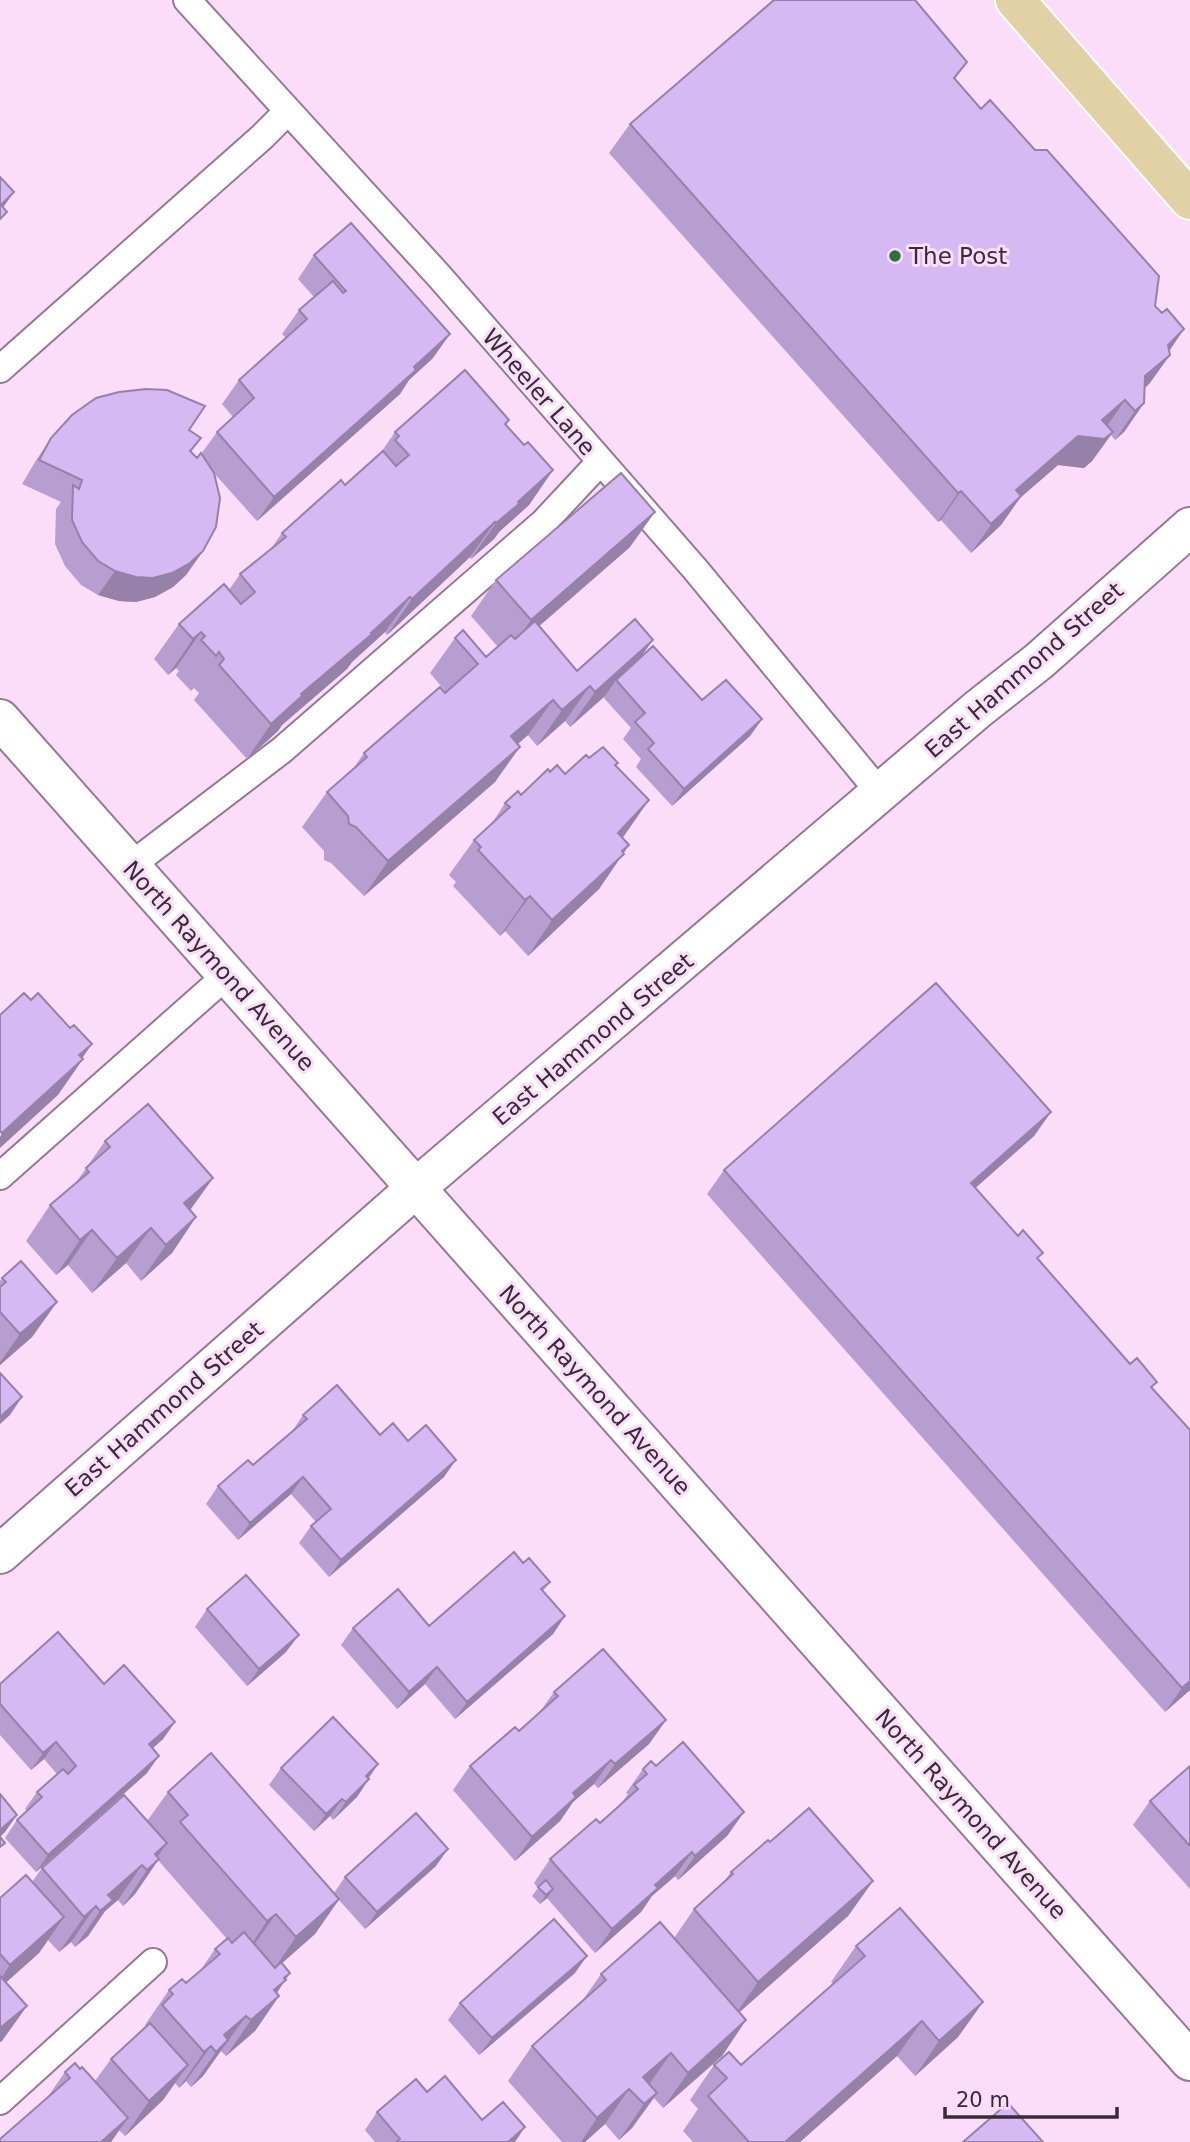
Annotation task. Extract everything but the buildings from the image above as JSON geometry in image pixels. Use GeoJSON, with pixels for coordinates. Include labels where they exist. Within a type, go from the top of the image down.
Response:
{"type":"FeatureCollection","features":[{"type":"Feature","properties":{"kind":"main road"},"geometry":{"type":"LineString","coordinates":[[1015,0],[1190,200]]}},
{"type":"Feature","properties":{"kind":"street","name":"East Hammond Street"},"geometry":{"type":"LineString","coordinates":[[0,1555],[417,1187],[978,709],[1039,661],[1190,527]]}},
{"type":"Feature","properties":{"kind":"street","name":"North Raymond Avenue"},"geometry":{"type":"LineString","coordinates":[[0,719],[1190,2062]]}},
{"type":"Feature","properties":{"kind":"lane","name":"Wheeler Lane"},"geometry":{"type":"LineString","coordinates":[[187,0],[439,276],[695,569],[881,794]]}},
{"type":"Feature","properties":{"kind":"lane"},"geometry":{"type":"LineString","coordinates":[[0,369],[288,111]]}},
{"type":"Feature","properties":{"kind":"lane"},"geometry":{"type":"LineString","coordinates":[[130,866],[282,750],[544,522],[600,462]]}},
{"type":"Feature","properties":{"kind":"lane"},"geometry":{"type":"LineString","coordinates":[[0,1176],[227,975]]}},
{"type":"Feature","properties":{"kind":"lane"},"geometry":{"type":"LineString","coordinates":[[0,2101],[153,1962]]}},
{"type":"Feature","properties":{"kind":"place","name":"The Post"},"geometry":{"type":"Point","coordinates":[895,256]}}]}
